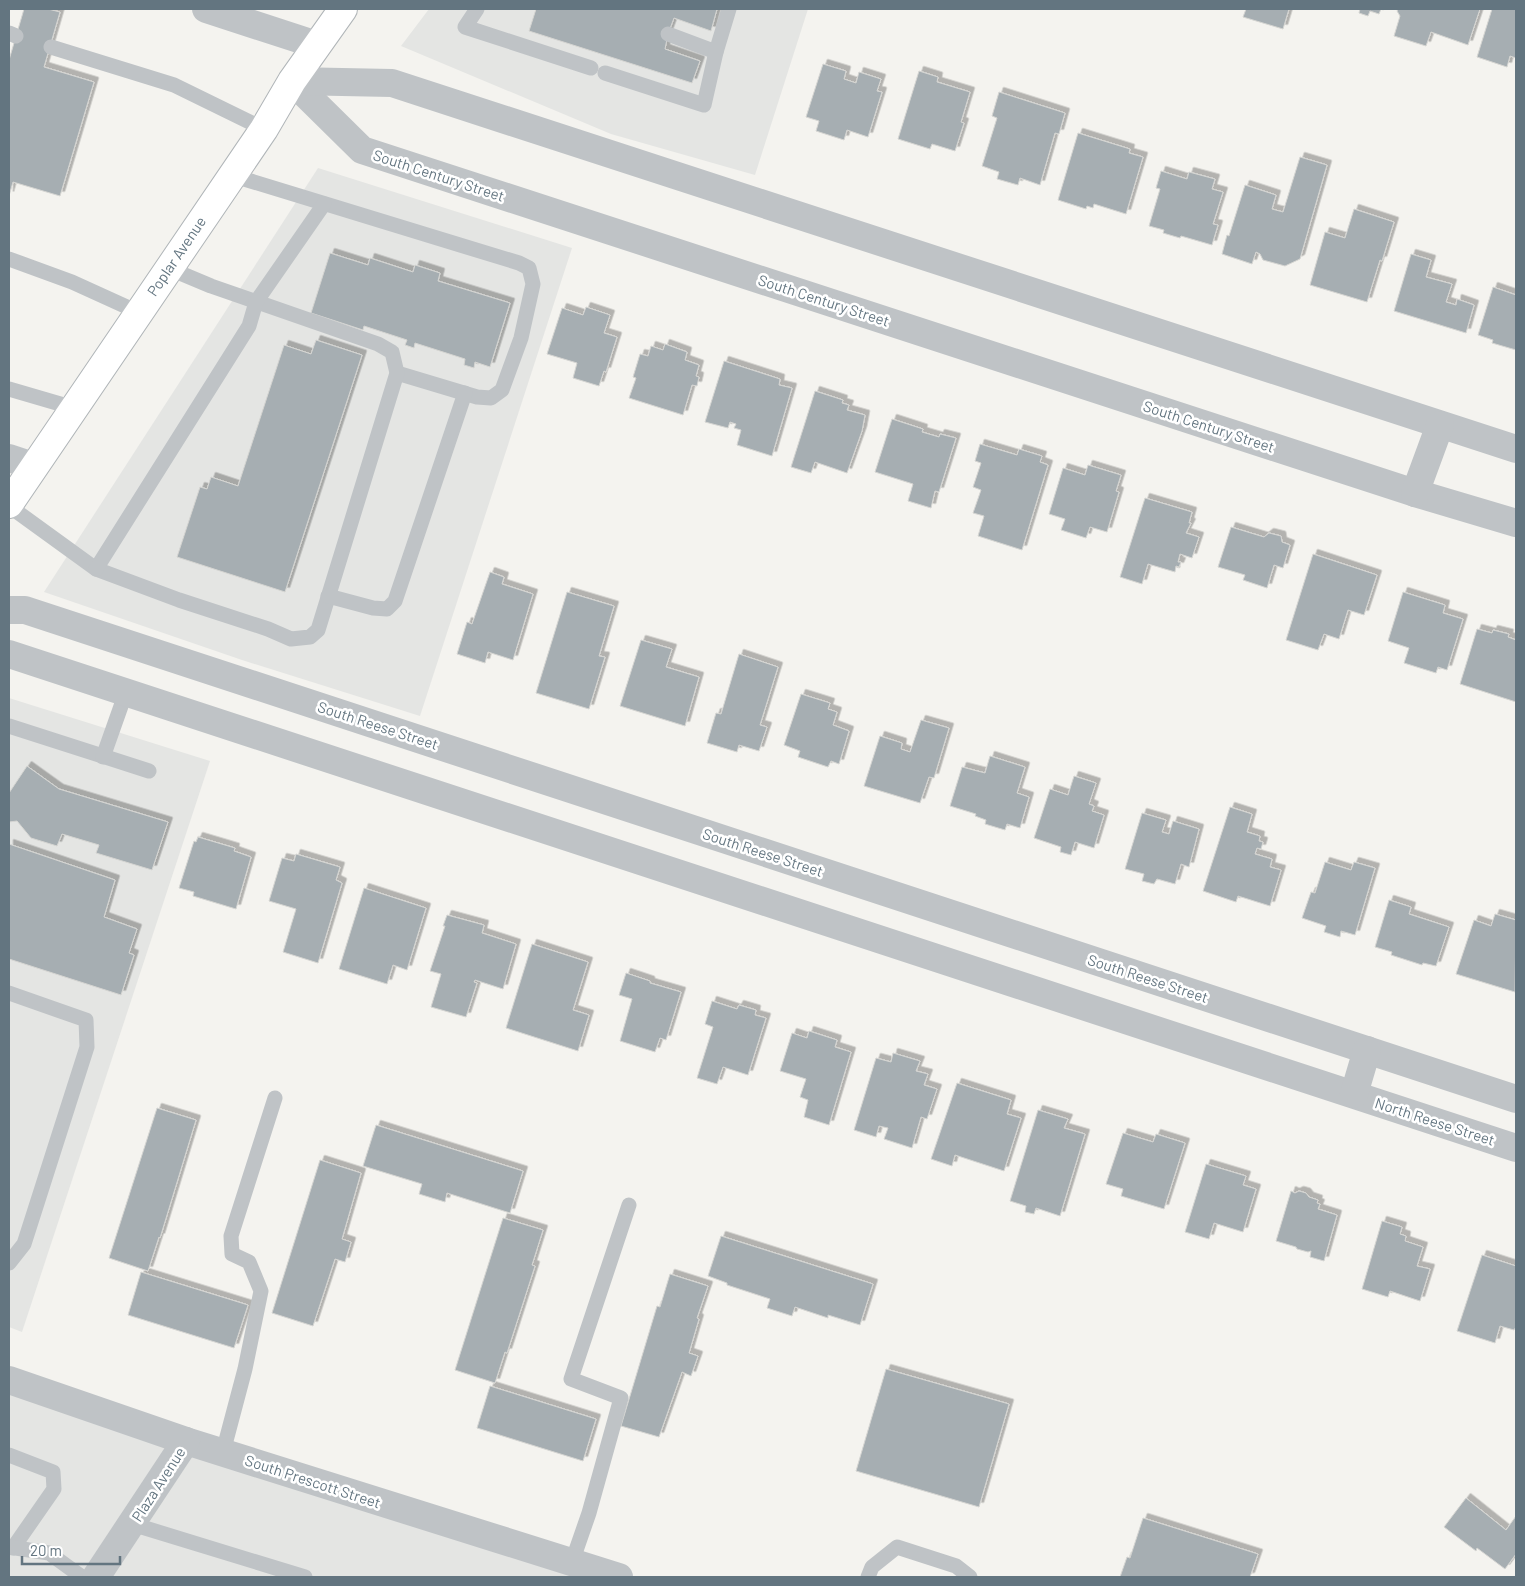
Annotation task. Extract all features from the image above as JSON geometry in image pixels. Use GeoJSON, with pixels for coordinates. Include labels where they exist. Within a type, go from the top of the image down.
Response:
{"type":"FeatureCollection","features":[{"type":"Feature","properties":{"kind":"main road","name":"Poplar Avenue"},"geometry":{"type":"LineString","coordinates":[[9,505],[21,462],[74,408],[343,9]]}},
{"type":"Feature","properties":{"kind":"street"},"geometry":{"type":"LineString","coordinates":[[206,9],[317,45]]}},
{"type":"Feature","properties":{"kind":"street"},"geometry":{"type":"LineString","coordinates":[[292,82],[392,83],[1516,449]]}},
{"type":"Feature","properties":{"kind":"street","name":"South Century Street"},"geometry":{"type":"LineString","coordinates":[[292,82],[362,150],[1415,493],[1516,523]]}},
{"type":"Feature","properties":{"kind":"street"},"geometry":{"type":"LineString","coordinates":[[1415,493],[1440,424]]}},
{"type":"Feature","properties":{"kind":"street","name":"South Reese Street"},"geometry":{"type":"LineString","coordinates":[[9,610],[25,610],[1516,1099]]}},
{"type":"Feature","properties":{"kind":"street"},"geometry":{"type":"LineString","coordinates":[[9,654],[1354,1094],[1367,1050]]}},
{"type":"Feature","properties":{"kind":"street","name":"North Reese Street"},"geometry":{"type":"LineString","coordinates":[[1354,1094],[1516,1148]]}},
{"type":"Feature","properties":{"kind":"street","name":"South Prescott Street"},"geometry":{"type":"LineString","coordinates":[[9,1380],[186,1441],[619,1577]]}},
{"type":"Feature","properties":{"kind":"street","name":"Plaza Avenue"},"geometry":{"type":"LineString","coordinates":[[96,1577],[186,1441]]}},
{"type":"Feature","properties":{"kind":"lane"},"geometry":{"type":"LineString","coordinates":[[477,9],[465,27],[704,105],[716,52],[729,9]]}},
{"type":"Feature","properties":{"kind":"lane"},"geometry":{"type":"LineString","coordinates":[[668,34],[716,52]]}},
{"type":"Feature","properties":{"kind":"lane"},"geometry":{"type":"LineString","coordinates":[[51,47],[174,86],[264,128]]}},
{"type":"Feature","properties":{"kind":"lane"},"geometry":{"type":"LineString","coordinates":[[231,175],[519,263],[529,268],[533,284],[521,338],[502,390],[491,398],[477,396],[396,373]]}},
{"type":"Feature","properties":{"kind":"lane"},"geometry":{"type":"LineString","coordinates":[[96,570],[249,326],[256,302],[324,204]]}},
{"type":"Feature","properties":{"kind":"lane"},"geometry":{"type":"LineString","coordinates":[[9,259],[72,282],[138,312]]}},
{"type":"Feature","properties":{"kind":"lane"},"geometry":{"type":"LineString","coordinates":[[9,505],[96,570],[268,629],[291,639],[310,638],[318,630],[396,373],[392,352],[378,344],[211,286],[168,268]]}},
{"type":"Feature","properties":{"kind":"lane"},"geometry":{"type":"LineString","coordinates":[[9,389],[74,408]]}},
{"type":"Feature","properties":{"kind":"lane"},"geometry":{"type":"LineString","coordinates":[[328,596],[373,608],[387,609],[396,602],[465,393]]}},
{"type":"Feature","properties":{"kind":"lane"},"geometry":{"type":"LineString","coordinates":[[103,757],[126,692]]}},
{"type":"Feature","properties":{"kind":"lane"},"geometry":{"type":"LineString","coordinates":[[9,726],[150,771]]}},
{"type":"Feature","properties":{"kind":"lane"},"geometry":{"type":"LineString","coordinates":[[9,993],[86,1020],[87,1047],[24,1244],[9,1263]]}},
{"type":"Feature","properties":{"kind":"lane"},"geometry":{"type":"LineString","coordinates":[[223,1452],[245,1369],[261,1291],[249,1262],[232,1254],[231,1236],[275,1098]]}},
{"type":"Feature","properties":{"kind":"lane"},"geometry":{"type":"LineString","coordinates":[[572,1562],[590,1513],[620,1398],[571,1379],[629,1206]]}},
{"type":"Feature","properties":{"kind":"lane"},"geometry":{"type":"LineString","coordinates":[[9,1455],[53,1472],[54,1489],[11,1547],[49,1553],[82,1577]]}},
{"type":"Feature","properties":{"kind":"lane"},"geometry":{"type":"LineString","coordinates":[[132,1524],[305,1577]]}},
{"type":"Feature","properties":{"kind":"lane"},"geometry":{"type":"LineString","coordinates":[[868,1577],[872,1567],[897,1547],[956,1566],[970,1577]]}},
{"type":"Feature","properties":{"kind":"shaded area"},"geometry":{"type":"Polygon","coordinates":[[[429,9],[808,9],[755,175],[611,134],[401,46],[429,9]]]}},
{"type":"Feature","properties":{"kind":"shaded area"},"geometry":{"type":"Polygon","coordinates":[[[318,168],[572,248],[420,716],[242,660],[44,592],[318,168]]]}},
{"type":"Feature","properties":{"kind":"shaded area"},"geometry":{"type":"Polygon","coordinates":[[[9,698],[210,761],[22,1332],[9,1327],[9,698]]]}},
{"type":"Feature","properties":{"kind":"shaded area"},"geometry":{"type":"Polygon","coordinates":[[[9,1380],[619,1577],[9,1577],[9,1380]]]}},
{"type":"Feature","properties":{"kind":"building"},"geometry":{"type":"Polygon","coordinates":[[[24,9],[48,9],[60,12],[44,67],[94,82],[60,196],[13,182],[9,196],[9,60],[24,9]]]}},
{"type":"Feature","properties":{"kind":"building"},"geometry":{"type":"Polygon","coordinates":[[[536,9],[717,9],[711,31],[674,18],[668,34],[665,49],[700,61],[692,83],[529,31],[536,9]]]}},
{"type":"Feature","properties":{"kind":"building"},"geometry":{"type":"Polygon","coordinates":[[[1246,9],[1289,9],[1283,29],[1243,17],[1246,9]]]}},
{"type":"Feature","properties":{"kind":"building"},"geometry":{"type":"Polygon","coordinates":[[[1360,9],[1381,9],[1379,14],[1370,11],[1368,16],[1359,13],[1360,9]]]}},
{"type":"Feature","properties":{"kind":"building"},"geometry":{"type":"Polygon","coordinates":[[[1398,9],[1480,9],[1468,45],[1431,32],[1426,46],[1394,36],[1400,16],[1397,11],[1398,9]]]}},
{"type":"Feature","properties":{"kind":"building"},"geometry":{"type":"Polygon","coordinates":[[[1492,9],[1516,9],[1516,58],[1510,56],[1507,67],[1477,57],[1492,9]]]}},
{"type":"Feature","properties":{"kind":"building"},"geometry":{"type":"Polygon","coordinates":[[[823,64],[846,71],[844,79],[856,83],[859,72],[881,79],[877,91],[882,92],[868,137],[847,130],[844,140],[816,131],[819,121],[806,117],[823,64]]]}},
{"type":"Feature","properties":{"kind":"building"},"geometry":{"type":"Polygon","coordinates":[[[919,71],[938,77],[937,82],[970,92],[961,122],[964,123],[955,151],[932,144],[930,149],[898,139],[919,71]]]}},
{"type":"Feature","properties":{"kind":"building"},"geometry":{"type":"Polygon","coordinates":[[[999,92],[1065,113],[1059,134],[1055,133],[1040,185],[1020,178],[1018,185],[997,179],[999,172],[982,166],[997,118],[992,116],[999,92]]]}},
{"type":"Feature","properties":{"kind":"building"},"geometry":{"type":"Polygon","coordinates":[[[1078,133],[1130,149],[1129,153],[1143,157],[1126,214],[1094,204],[1093,208],[1087,206],[1086,209],[1058,200],[1078,133]]]}},
{"type":"Feature","properties":{"kind":"building"},"geometry":{"type":"Polygon","coordinates":[[[1300,157],[1327,165],[1300,259],[1285,266],[1263,260],[1260,254],[1256,252],[1252,264],[1222,254],[1245,185],[1276,195],[1272,209],[1283,212],[1300,157]]]}},
{"type":"Feature","properties":{"kind":"building"},"geometry":{"type":"Polygon","coordinates":[[[1161,171],[1187,179],[1189,172],[1215,179],[1212,189],[1223,192],[1213,224],[1218,225],[1212,245],[1163,233],[1164,230],[1149,226],[1160,189],[1156,188],[1161,171]]]}},
{"type":"Feature","properties":{"kind":"building"},"geometry":{"type":"Polygon","coordinates":[[[1354,209],[1394,222],[1367,302],[1310,285],[1325,232],[1345,238],[1354,209]]]}},
{"type":"Feature","properties":{"kind":"building"},"geometry":{"type":"Polygon","coordinates":[[[330,253],[368,265],[370,258],[413,272],[415,265],[440,273],[438,281],[510,303],[490,367],[475,362],[474,368],[464,365],[465,359],[415,343],[414,348],[405,345],[407,340],[364,326],[363,330],[311,313],[330,253]]]}},
{"type":"Feature","properties":{"kind":"building"},"geometry":{"type":"Polygon","coordinates":[[[1411,254],[1431,260],[1426,277],[1452,284],[1446,302],[1456,305],[1457,299],[1474,305],[1466,333],[1394,311],[1411,254]]]}},
{"type":"Feature","properties":{"kind":"building"},"geometry":{"type":"Polygon","coordinates":[[[1493,287],[1516,295],[1516,350],[1492,343],[1493,340],[1478,335],[1493,287]]]}},
{"type":"Feature","properties":{"kind":"building"},"geometry":{"type":"Polygon","coordinates":[[[586,307],[610,315],[604,333],[617,337],[606,372],[604,371],[599,386],[573,378],[577,363],[547,354],[562,308],[583,315],[586,307]]]}},
{"type":"Feature","properties":{"kind":"building"},"geometry":{"type":"Polygon","coordinates":[[[316,340],[362,355],[285,592],[177,557],[200,487],[207,489],[211,477],[238,486],[284,345],[311,354],[316,340]]]}},
{"type":"Feature","properties":{"kind":"building"},"geometry":{"type":"Polygon","coordinates":[[[665,344],[687,352],[685,360],[699,365],[696,376],[699,377],[697,386],[692,385],[683,415],[629,398],[636,378],[633,377],[640,354],[648,356],[651,346],[663,350],[665,344]]]}},
{"type":"Feature","properties":{"kind":"building"},"geometry":{"type":"Polygon","coordinates":[[[724,361],[780,379],[779,385],[792,388],[772,456],[737,445],[741,430],[734,428],[736,424],[730,422],[728,428],[705,422],[724,361]]]}},
{"type":"Feature","properties":{"kind":"building"},"geometry":{"type":"Polygon","coordinates":[[[815,391],[843,400],[842,403],[849,405],[847,410],[865,415],[862,431],[847,473],[815,462],[811,473],[791,467],[815,391]]]}},
{"type":"Feature","properties":{"kind":"building"},"geometry":{"type":"Polygon","coordinates":[[[892,419],[923,429],[922,432],[939,437],[940,434],[956,438],[939,492],[935,491],[931,508],[908,501],[913,484],[875,472],[892,419]]]}},
{"type":"Feature","properties":{"kind":"building"},"geometry":{"type":"Polygon","coordinates":[[[980,444],[1017,455],[1019,449],[1042,456],[1040,462],[1048,465],[1022,550],[978,536],[984,516],[973,513],[981,490],[973,487],[981,463],[975,461],[980,444]]]}},
{"type":"Feature","properties":{"kind":"building"},"geometry":{"type":"Polygon","coordinates":[[[1088,465],[1121,475],[1116,491],[1119,492],[1107,532],[1090,527],[1086,538],[1061,530],[1065,519],[1049,514],[1063,468],[1085,475],[1088,465]]]}},
{"type":"Feature","properties":{"kind":"building"},"geometry":{"type":"Polygon","coordinates":[[[1145,498],[1192,512],[1189,523],[1191,523],[1186,533],[1199,537],[1192,558],[1180,554],[1178,562],[1181,562],[1179,567],[1176,566],[1175,572],[1148,564],[1142,584],[1120,577],[1145,498]]]}},
{"type":"Feature","properties":{"kind":"building"},"geometry":{"type":"Polygon","coordinates":[[[1231,527],[1264,537],[1269,533],[1281,536],[1282,542],[1290,545],[1283,568],[1274,565],[1267,588],[1243,580],[1245,575],[1218,567],[1231,527]]]}},
{"type":"Feature","properties":{"kind":"building"},"geometry":{"type":"Polygon","coordinates":[[[1313,554],[1377,575],[1364,615],[1348,610],[1339,639],[1324,634],[1318,650],[1286,640],[1313,554]]]}},
{"type":"Feature","properties":{"kind":"building"},"geometry":{"type":"Polygon","coordinates":[[[490,572],[504,577],[502,584],[533,594],[513,660],[488,652],[485,663],[457,654],[467,622],[472,624],[490,572]]]}},
{"type":"Feature","properties":{"kind":"building"},"geometry":{"type":"Polygon","coordinates":[[[567,592],[614,606],[599,656],[605,657],[589,709],[536,693],[567,592]]]}},
{"type":"Feature","properties":{"kind":"building"},"geometry":{"type":"Polygon","coordinates":[[[1403,592],[1445,605],[1443,613],[1463,619],[1447,670],[1438,667],[1436,673],[1404,663],[1409,648],[1388,641],[1403,592]]]}},
{"type":"Feature","properties":{"kind":"building"},"geometry":{"type":"Polygon","coordinates":[[[1477,629],[1492,633],[1493,630],[1509,634],[1508,637],[1516,640],[1516,702],[1460,684],[1477,629]]]}},
{"type":"Feature","properties":{"kind":"building"},"geometry":{"type":"Polygon","coordinates":[[[641,640],[672,649],[666,667],[699,677],[685,726],[620,706],[641,640]]]}},
{"type":"Feature","properties":{"kind":"building"},"geometry":{"type":"Polygon","coordinates":[[[739,654],[778,667],[760,725],[767,727],[759,751],[739,745],[737,752],[707,743],[716,713],[721,714],[739,654]]]}},
{"type":"Feature","properties":{"kind":"building"},"geometry":{"type":"Polygon","coordinates":[[[801,694],[830,703],[828,709],[837,712],[833,725],[849,731],[839,764],[831,761],[828,767],[798,757],[800,751],[784,745],[801,694]]]}},
{"type":"Feature","properties":{"kind":"building"},"geometry":{"type":"Polygon","coordinates":[[[921,720],[949,728],[934,778],[929,777],[920,803],[864,786],[880,736],[902,743],[901,749],[910,752],[921,720]]]}},
{"type":"Feature","properties":{"kind":"building"},"geometry":{"type":"Polygon","coordinates":[[[990,756],[1025,767],[1017,793],[1029,797],[1020,828],[1007,824],[1005,830],[985,824],[986,820],[975,816],[976,814],[950,806],[962,767],[985,773],[990,756]]]}},
{"type":"Feature","properties":{"kind":"building"},"geometry":{"type":"Polygon","coordinates":[[[27,766],[59,789],[168,822],[152,870],[96,853],[99,845],[62,834],[57,846],[31,838],[17,821],[9,822],[9,793],[27,766]]]}},
{"type":"Feature","properties":{"kind":"building"},"geometry":{"type":"Polygon","coordinates":[[[1074,776],[1096,783],[1089,804],[1094,806],[1092,811],[1104,815],[1094,848],[1075,842],[1071,855],[1060,852],[1061,847],[1034,838],[1050,789],[1068,795],[1074,776]]]}},
{"type":"Feature","properties":{"kind":"building"},"geometry":{"type":"Polygon","coordinates":[[[1230,807],[1252,814],[1247,832],[1260,836],[1259,841],[1263,842],[1261,849],[1257,848],[1255,854],[1272,859],[1270,867],[1281,870],[1270,906],[1238,896],[1236,902],[1203,891],[1230,807]]]}},
{"type":"Feature","properties":{"kind":"building"},"geometry":{"type":"Polygon","coordinates":[[[1142,813],[1166,820],[1162,832],[1169,834],[1173,821],[1199,829],[1189,867],[1181,864],[1175,884],[1157,879],[1154,884],[1142,881],[1144,874],[1125,869],[1142,813]]]}},
{"type":"Feature","properties":{"kind":"building"},"geometry":{"type":"Polygon","coordinates":[[[198,837],[235,848],[234,851],[251,857],[236,909],[193,896],[194,892],[179,888],[194,841],[196,842],[198,837]]]}},
{"type":"Feature","properties":{"kind":"building"},"geometry":{"type":"Polygon","coordinates":[[[9,844],[115,880],[104,917],[137,929],[129,953],[134,955],[121,995],[9,959],[9,844]]]}},
{"type":"Feature","properties":{"kind":"building"},"geometry":{"type":"Polygon","coordinates":[[[296,854],[340,867],[336,880],[342,883],[318,963],[283,952],[296,909],[269,901],[282,858],[294,861],[296,854]]]}},
{"type":"Feature","properties":{"kind":"building"},"geometry":{"type":"Polygon","coordinates":[[[1325,862],[1351,870],[1354,862],[1375,868],[1355,935],[1341,931],[1340,937],[1324,932],[1326,926],[1302,918],[1311,892],[1315,893],[1325,862]]]}},
{"type":"Feature","properties":{"kind":"building"},"geometry":{"type":"Polygon","coordinates":[[[364,888],[426,908],[407,970],[393,965],[387,984],[339,969],[364,888]]]}},
{"type":"Feature","properties":{"kind":"building"},"geometry":{"type":"Polygon","coordinates":[[[1389,900],[1411,907],[1409,914],[1449,927],[1436,966],[1423,963],[1422,965],[1391,955],[1392,952],[1375,947],[1389,900]]]}},
{"type":"Feature","properties":{"kind":"building"},"geometry":{"type":"Polygon","coordinates":[[[1495,914],[1516,920],[1515,992],[1456,974],[1474,920],[1491,926],[1495,914]]]}},
{"type":"Feature","properties":{"kind":"building"},"geometry":{"type":"Polygon","coordinates":[[[447,915],[484,925],[482,933],[516,944],[503,989],[475,980],[474,982],[477,983],[466,1017],[431,1007],[441,974],[430,971],[447,915]]]}},
{"type":"Feature","properties":{"kind":"building"},"geometry":{"type":"Polygon","coordinates":[[[532,944],[588,962],[573,1010],[589,1015],[578,1051],[506,1028],[532,944]]]}},
{"type":"Feature","properties":{"kind":"building"},"geometry":{"type":"Polygon","coordinates":[[[626,973],[650,981],[650,983],[681,992],[666,1040],[660,1038],[655,1052],[620,1041],[632,999],[619,995],[626,973]]]}},
{"type":"Feature","properties":{"kind":"building"},"geometry":{"type":"Polygon","coordinates":[[[712,1001],[737,1009],[739,1005],[756,1010],[755,1015],[766,1018],[748,1075],[723,1067],[717,1084],[697,1078],[713,1027],[705,1024],[712,1001]]]}},
{"type":"Feature","properties":{"kind":"building"},"geometry":{"type":"Polygon","coordinates":[[[809,1031],[837,1040],[835,1047],[851,1052],[829,1125],[804,1117],[808,1100],[800,1097],[806,1079],[780,1071],[792,1033],[807,1038],[809,1031]]]}},
{"type":"Feature","properties":{"kind":"building"},"geometry":{"type":"Polygon","coordinates":[[[893,1053],[920,1061],[916,1071],[928,1074],[924,1085],[937,1089],[927,1119],[921,1117],[912,1148],[884,1139],[888,1128],[879,1126],[876,1137],[854,1130],[876,1058],[891,1062],[893,1053]]]}},
{"type":"Feature","properties":{"kind":"building"},"geometry":{"type":"Polygon","coordinates":[[[957,1083],[1011,1100],[1007,1114],[1021,1118],[1004,1171],[955,1155],[952,1166],[931,1159],[957,1083]]]}},
{"type":"Feature","properties":{"kind":"building"},"geometry":{"type":"Polygon","coordinates":[[[157,1108],[196,1120],[148,1271],[109,1258],[157,1108]]]}},
{"type":"Feature","properties":{"kind":"building"},"geometry":{"type":"Polygon","coordinates":[[[1038,1110],[1068,1119],[1064,1128],[1085,1134],[1060,1216],[1036,1208],[1034,1214],[1025,1212],[1026,1206],[1010,1201],[1038,1110]]]}},
{"type":"Feature","properties":{"kind":"building"},"geometry":{"type":"Polygon","coordinates":[[[376,1125],[523,1171],[510,1213],[447,1193],[445,1202],[419,1194],[422,1184],[363,1166],[376,1125]]]}},
{"type":"Feature","properties":{"kind":"building"},"geometry":{"type":"Polygon","coordinates":[[[1123,1133],[1153,1142],[1156,1134],[1185,1143],[1164,1209],[1121,1196],[1123,1189],[1106,1184],[1123,1133]]]}},
{"type":"Feature","properties":{"kind":"building"},"geometry":{"type":"Polygon","coordinates":[[[320,1160],[361,1173],[342,1239],[351,1242],[345,1262],[335,1259],[313,1326],[272,1313],[320,1160]]]}},
{"type":"Feature","properties":{"kind":"building"},"geometry":{"type":"Polygon","coordinates":[[[1206,1164],[1246,1176],[1243,1185],[1256,1189],[1243,1232],[1214,1223],[1209,1239],[1185,1232],[1206,1164]]]}},
{"type":"Feature","properties":{"kind":"building"},"geometry":{"type":"Polygon","coordinates":[[[1291,1191],[1306,1193],[1309,1197],[1318,1200],[1317,1203],[1320,1204],[1318,1209],[1337,1215],[1324,1261],[1310,1257],[1311,1251],[1297,1249],[1296,1247],[1276,1241],[1291,1191]]]}},
{"type":"Feature","properties":{"kind":"building"},"geometry":{"type":"Polygon","coordinates":[[[503,1218],[543,1230],[532,1265],[535,1266],[507,1353],[505,1352],[495,1383],[455,1370],[503,1218]]]}},
{"type":"Feature","properties":{"kind":"building"},"geometry":{"type":"Polygon","coordinates":[[[1382,1221],[1402,1227],[1400,1234],[1406,1236],[1405,1241],[1423,1247],[1417,1266],[1430,1269],[1420,1301],[1390,1291],[1388,1297],[1362,1289],[1382,1221]]]}},
{"type":"Feature","properties":{"kind":"building"},"geometry":{"type":"Polygon","coordinates":[[[721,1236],[873,1284],[860,1325],[828,1315],[828,1318],[795,1307],[792,1316],[767,1308],[770,1299],[727,1285],[727,1283],[708,1276],[721,1236]]]}},
{"type":"Feature","properties":{"kind":"building"},"geometry":{"type":"Polygon","coordinates":[[[1482,1255],[1516,1266],[1516,1327],[1514,1330],[1500,1326],[1495,1343],[1457,1331],[1482,1255]]]}},
{"type":"Feature","properties":{"kind":"building"},"geometry":{"type":"Polygon","coordinates":[[[141,1272],[248,1305],[234,1348],[128,1315],[141,1272]]]}},
{"type":"Feature","properties":{"kind":"building"},"geometry":{"type":"Polygon","coordinates":[[[670,1274],[708,1286],[697,1318],[699,1319],[689,1353],[698,1356],[691,1376],[682,1372],[659,1437],[621,1426],[657,1306],[660,1307],[670,1274]]]}},
{"type":"Feature","properties":{"kind":"building"},"geometry":{"type":"Polygon","coordinates":[[[886,1369],[1009,1404],[979,1507],[856,1471],[886,1369]]]}},
{"type":"Feature","properties":{"kind":"building"},"geometry":{"type":"Polygon","coordinates":[[[490,1386],[596,1419],[583,1461],[477,1428],[490,1386]]]}},
{"type":"Feature","properties":{"kind":"building"},"geometry":{"type":"Polygon","coordinates":[[[1466,1498],[1506,1530],[1516,1516],[1516,1554],[1505,1569],[1477,1548],[1476,1551],[1444,1527],[1466,1498]]]}},
{"type":"Feature","properties":{"kind":"building"},"geometry":{"type":"Polygon","coordinates":[[[1143,1518],[1258,1554],[1250,1577],[1120,1577],[1127,1557],[1130,1558],[1143,1518]]]}}]}
